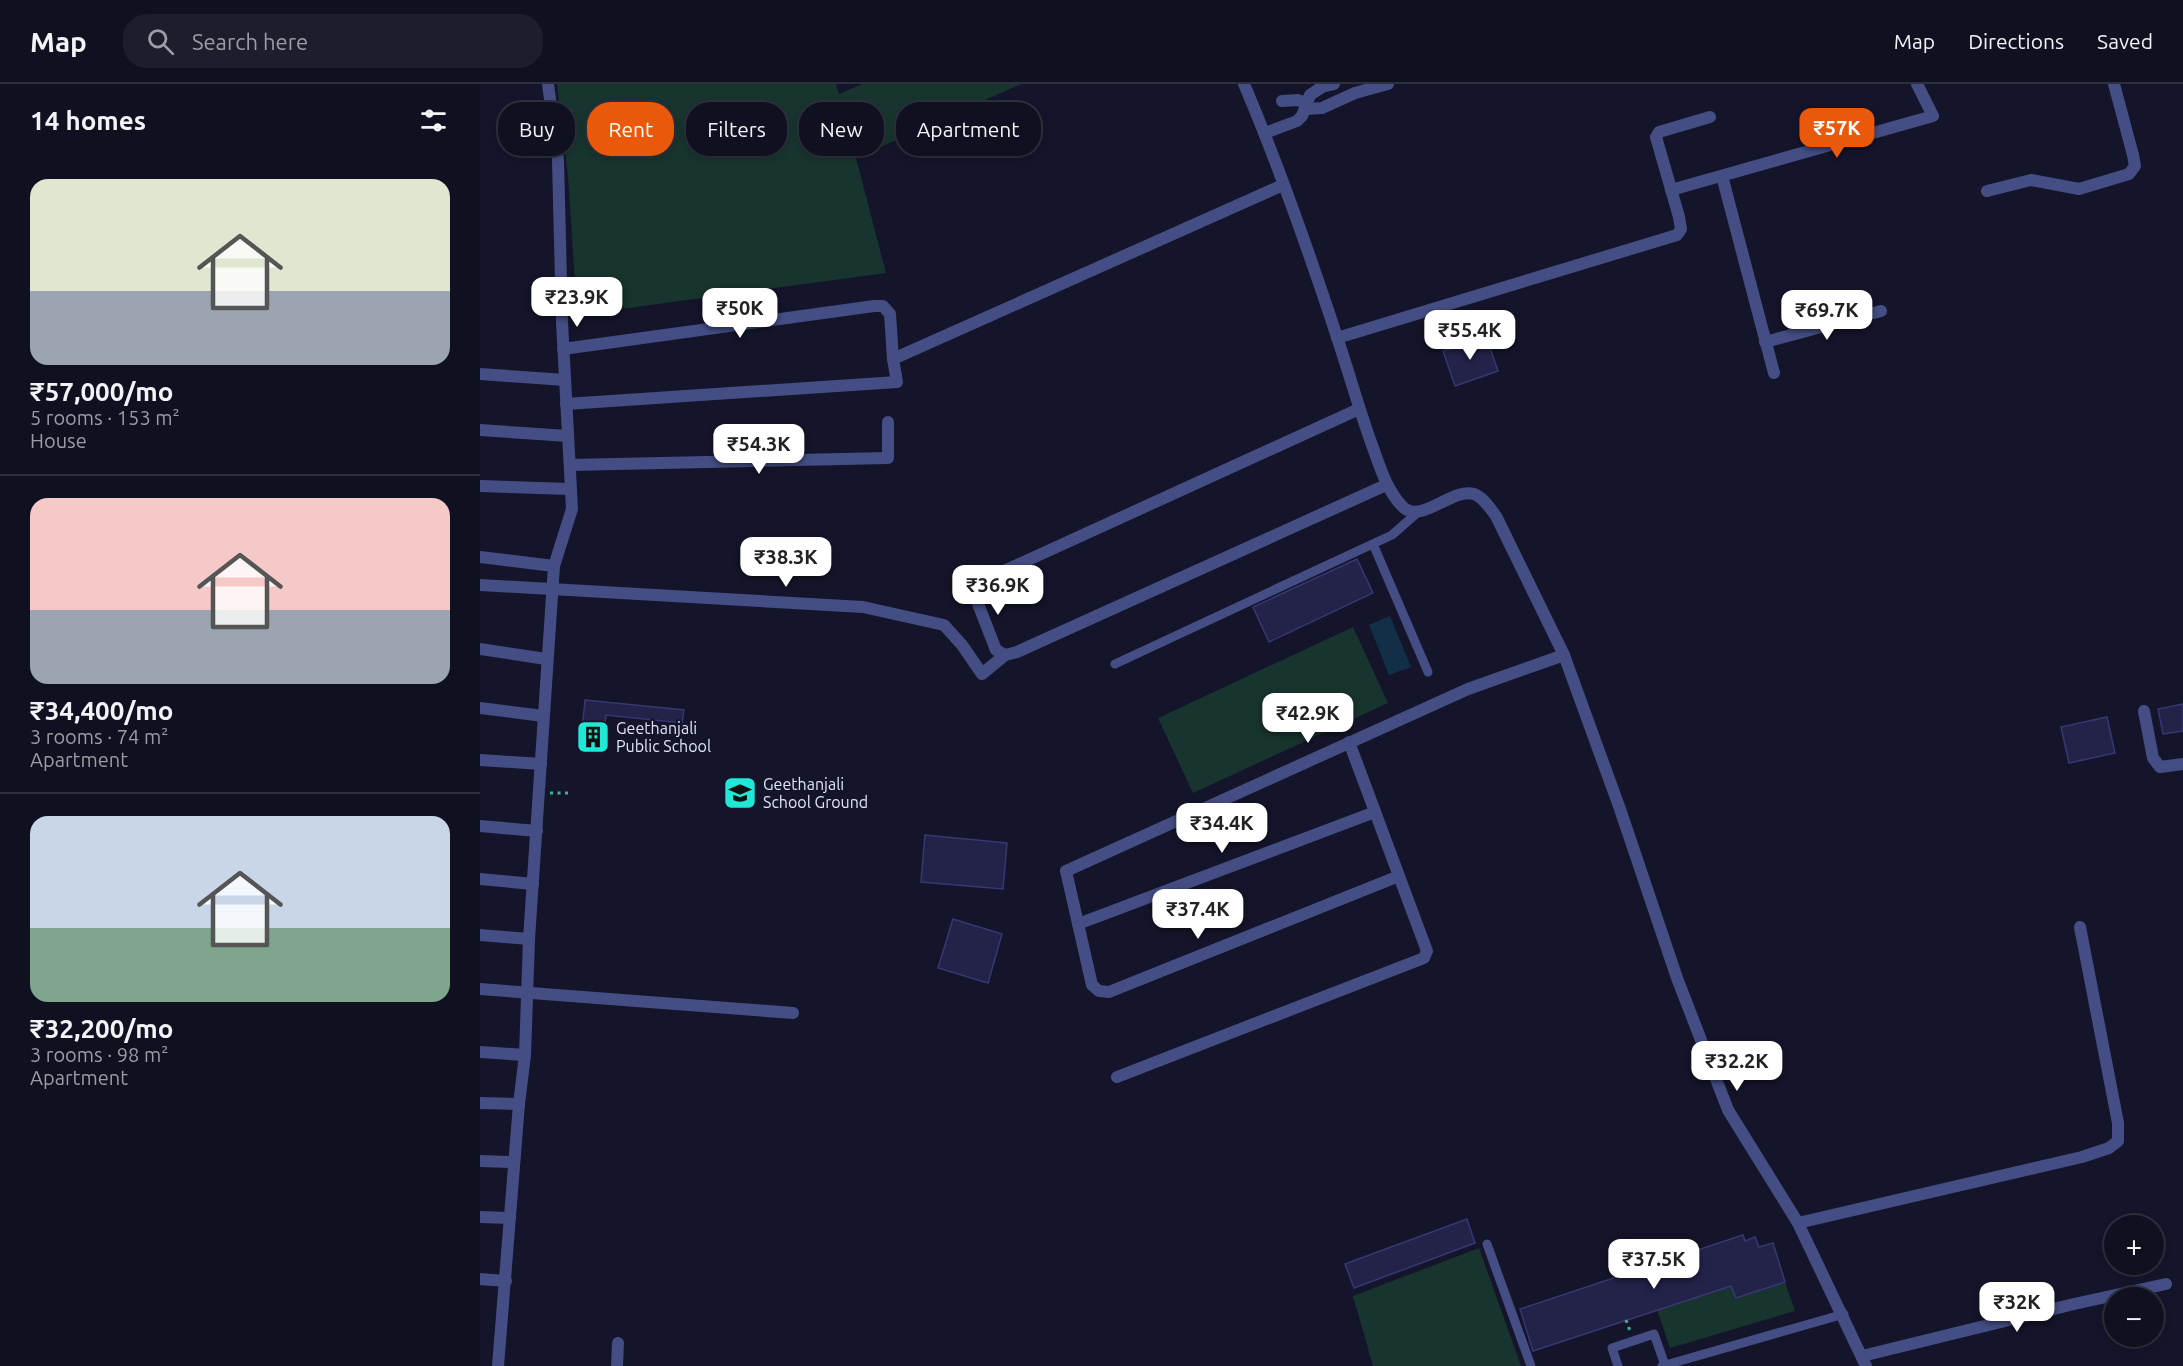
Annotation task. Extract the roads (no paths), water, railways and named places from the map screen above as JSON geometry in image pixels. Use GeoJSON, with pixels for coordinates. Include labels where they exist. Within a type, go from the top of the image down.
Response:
{"type":"FeatureCollection","features":[{"type":"Feature","properties":{"kind":"street"},"geometry":{"type":"LineString","coordinates":[[498,1366],[525,1055],[526,992],[546,658],[554,566],[572,509],[563,349],[558,160],[548,84]]}},
{"type":"Feature","properties":{"kind":"street"},"geometry":{"type":"LineString","coordinates":[[1244,84],[1265,133],[1386,485],[1404,509],[1417,513],[1464,493],[1474,494],[1483,500],[1496,516],[1564,655],[1620,809],[1677,978],[1728,1110],[1798,1223],[1844,1314],[1864,1361],[2074,1304],[2166,1284]]}},
{"type":"Feature","properties":{"kind":"street"},"geometry":{"type":"LineString","coordinates":[[1265,133],[1297,121],[1310,95],[1322,87],[1334,84]]}},
{"type":"Feature","properties":{"kind":"street"},"geometry":{"type":"LineString","coordinates":[[1282,101],[1298,100],[1305,106],[1322,108],[1355,93],[1388,84]]}},
{"type":"Feature","properties":{"kind":"street"},"geometry":{"type":"LineString","coordinates":[[1671,190],[1933,116],[1917,84]]}},
{"type":"Feature","properties":{"kind":"street"},"geometry":{"type":"LineString","coordinates":[[1987,191],[2031,180],[2079,189],[2129,174],[2134,166],[2133,155],[2114,84]]}},
{"type":"Feature","properties":{"kind":"street"},"geometry":{"type":"LineString","coordinates":[[1337,338],[1677,235],[1681,229],[1656,137],[1659,132],[1710,117]]}},
{"type":"Feature","properties":{"kind":"street"},"geometry":{"type":"LineString","coordinates":[[1722,176],[1774,373]]}},
{"type":"Feature","properties":{"kind":"street"},"geometry":{"type":"LineString","coordinates":[[893,359],[1283,184]]}},
{"type":"Feature","properties":{"kind":"street"},"geometry":{"type":"LineString","coordinates":[[563,349],[883,306],[890,314],[897,382],[566,404]]}},
{"type":"Feature","properties":{"kind":"street"},"geometry":{"type":"LineString","coordinates":[[1766,342],[1881,311]]}},
{"type":"Feature","properties":{"kind":"street"},"geometry":{"type":"LineString","coordinates":[[480,374],[565,380]]}},
{"type":"Feature","properties":{"kind":"street"},"geometry":{"type":"LineString","coordinates":[[1005,655],[996,650],[990,638],[975,596],[979,586],[1015,566],[1359,409]]}},
{"type":"Feature","properties":{"kind":"street"},"geometry":{"type":"LineString","coordinates":[[570,465],[888,458],[888,422]]}},
{"type":"Feature","properties":{"kind":"street"},"geometry":{"type":"LineString","coordinates":[[480,430],[568,436]]}},
{"type":"Feature","properties":{"kind":"street"},"geometry":{"type":"LineString","coordinates":[[480,585],[552,591],[863,607],[944,625],[962,645],[982,674],[1005,655],[1017,652],[1386,485]]}},
{"type":"Feature","properties":{"kind":"street"},"geometry":{"type":"LineString","coordinates":[[480,486],[571,489]]}},
{"type":"Feature","properties":{"kind":"street"},"geometry":{"type":"LineString","coordinates":[[480,557],[554,566]]}},
{"type":"Feature","properties":{"kind":"street"},"geometry":{"type":"LineString","coordinates":[[480,650],[546,658]]}},
{"type":"Feature","properties":{"kind":"street"},"geometry":{"type":"LineString","coordinates":[[1399,876],[1109,992],[1099,991],[1092,985],[1066,872],[1468,689],[1564,655]]}},
{"type":"Feature","properties":{"kind":"street"},"geometry":{"type":"LineString","coordinates":[[480,708],[543,716]]}},
{"type":"Feature","properties":{"kind":"street"},"geometry":{"type":"LineString","coordinates":[[2144,711],[2153,759],[2160,767],[2183,764]]}},
{"type":"Feature","properties":{"kind":"street"},"geometry":{"type":"LineString","coordinates":[[1117,1077],[1424,958],[1427,951],[1349,742]]}},
{"type":"Feature","properties":{"kind":"street"},"geometry":{"type":"LineString","coordinates":[[480,760],[541,764]]}},
{"type":"Feature","properties":{"kind":"street"},"geometry":{"type":"LineString","coordinates":[[1078,924],[1375,812]]}},
{"type":"Feature","properties":{"kind":"street"},"geometry":{"type":"LineString","coordinates":[[480,826],[537,831]]}},
{"type":"Feature","properties":{"kind":"street"},"geometry":{"type":"LineString","coordinates":[[480,879],[533,884]]}},
{"type":"Feature","properties":{"kind":"street"},"geometry":{"type":"LineString","coordinates":[[1798,1223],[2082,1158],[2109,1148],[2118,1141],[2118,1123],[2079,927]]}},
{"type":"Feature","properties":{"kind":"street"},"geometry":{"type":"LineString","coordinates":[[480,935],[529,939]]}},
{"type":"Feature","properties":{"kind":"street"},"geometry":{"type":"LineString","coordinates":[[480,990],[793,1013]]}},
{"type":"Feature","properties":{"kind":"street"},"geometry":{"type":"LineString","coordinates":[[480,1052],[525,1055]]}},
{"type":"Feature","properties":{"kind":"street"},"geometry":{"type":"LineString","coordinates":[[480,1103],[519,1104]]}},
{"type":"Feature","properties":{"kind":"street"},"geometry":{"type":"LineString","coordinates":[[480,1161],[514,1162]]}},
{"type":"Feature","properties":{"kind":"street"},"geometry":{"type":"LineString","coordinates":[[480,1217],[510,1218]]}},
{"type":"Feature","properties":{"kind":"street"},"geometry":{"type":"LineString","coordinates":[[480,1279],[506,1281]]}},
{"type":"Feature","properties":{"kind":"street"},"geometry":{"type":"LineString","coordinates":[[617,1366],[618,1344]]}},
{"type":"Feature","properties":{"kind":"lane"},"geometry":{"type":"LineString","coordinates":[[1115,664],[1392,535],[1417,513]]}},
{"type":"Feature","properties":{"kind":"lane"},"geometry":{"type":"LineString","coordinates":[[1373,544],[1428,672]]}},
{"type":"Feature","properties":{"kind":"lane"},"geometry":{"type":"LineString","coordinates":[[1487,1244],[1531,1366]]}},
{"type":"Feature","properties":{"kind":"lane"},"geometry":{"type":"LineString","coordinates":[[1618,1366],[1612,1348],[1654,1334],[1663,1366],[1844,1314]]}},
{"type":"Feature","properties":{"kind":"water"},"geometry":{"type":"Polygon","coordinates":[[[1390,616],[1411,667],[1389,675],[1369,625],[1390,616]]]}},
{"type":"Feature","properties":{"kind":"place","name":"Geethanjali Public School"},"geometry":{"type":"Point","coordinates":[593,737]}},
{"type":"Feature","properties":{"kind":"place","name":"Geethanjali School Ground"},"geometry":{"type":"Point","coordinates":[740,793]}}]}
